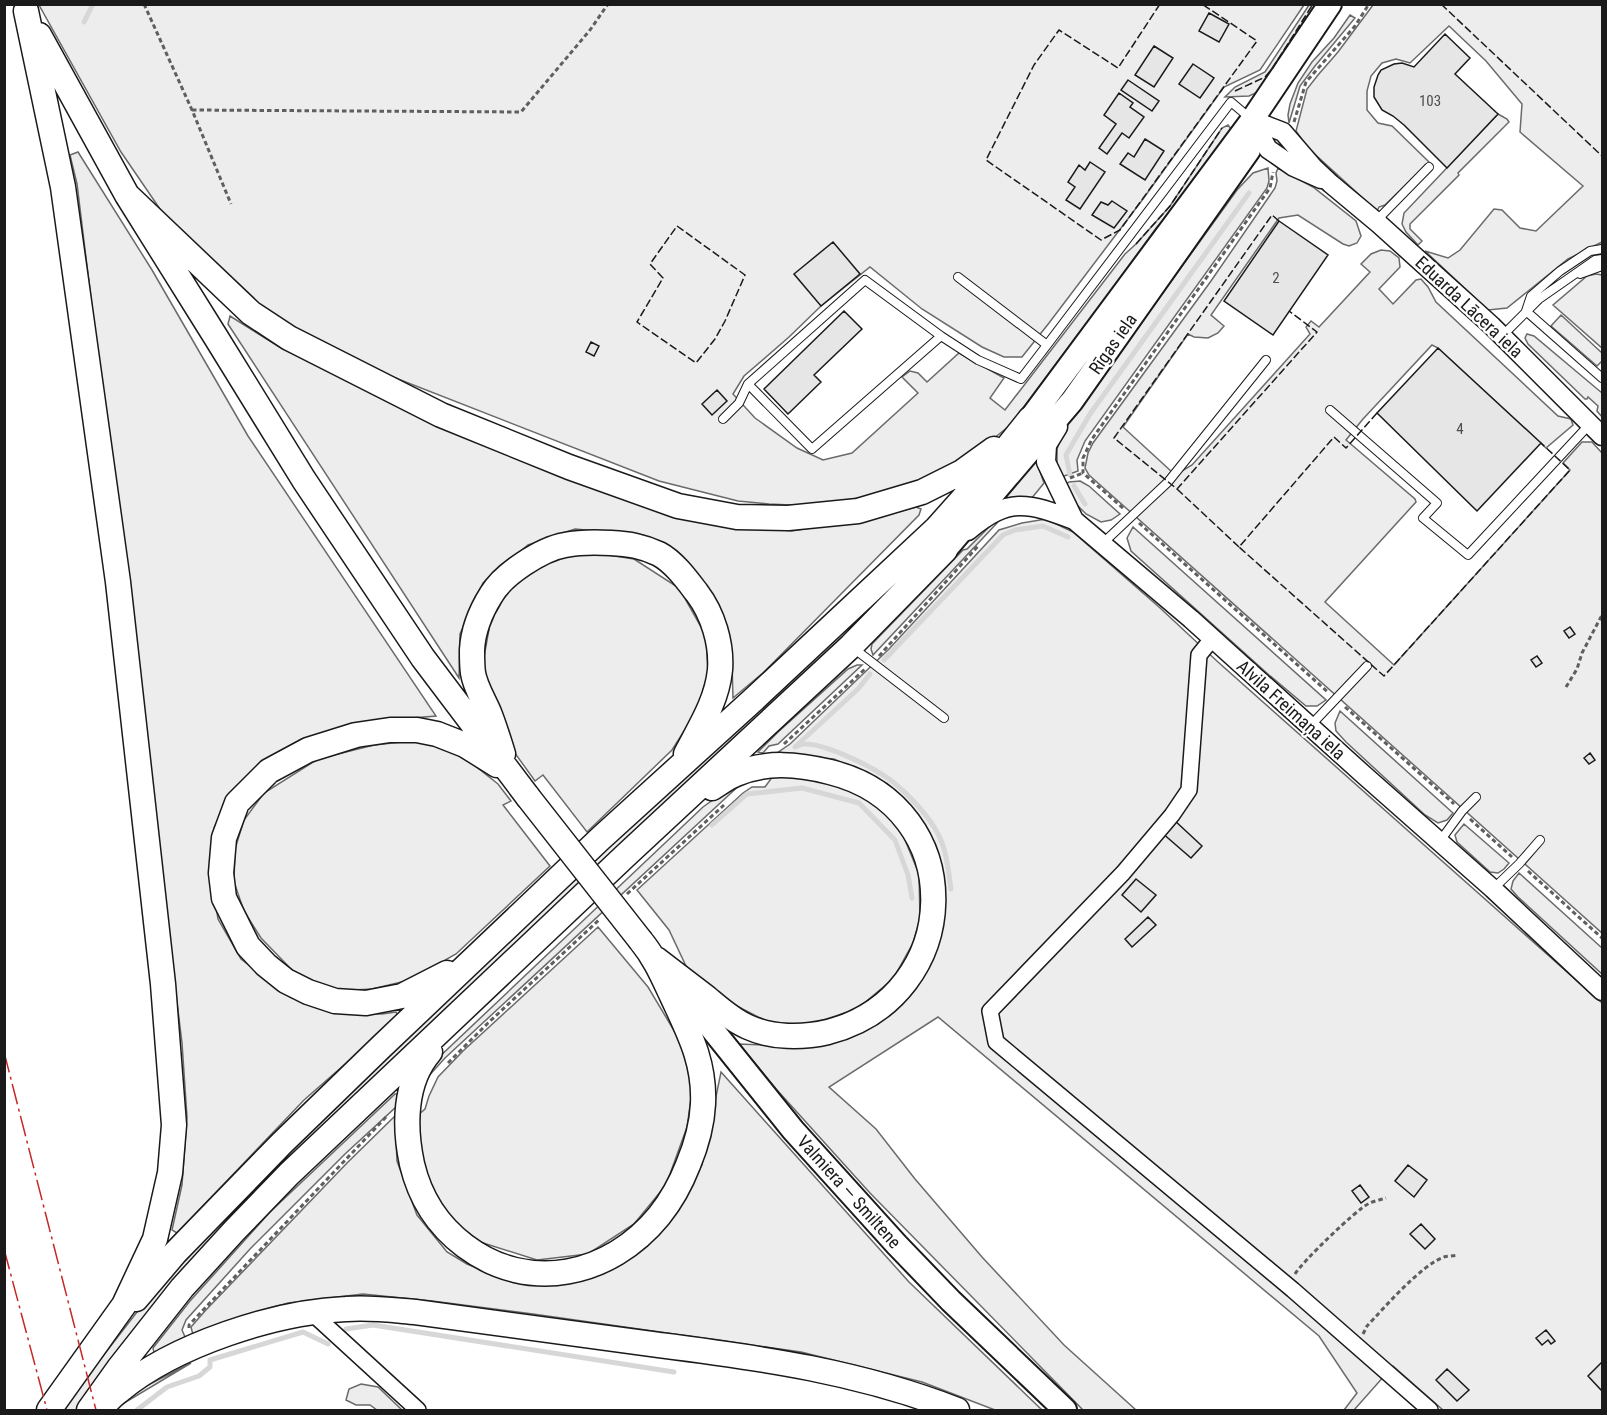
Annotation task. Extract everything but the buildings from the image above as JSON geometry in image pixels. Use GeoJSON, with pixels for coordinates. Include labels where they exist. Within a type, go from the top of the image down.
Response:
{"type":"FeatureCollection","features":[{"type":"Feature","properties":{"kind":"highway"},"geometry":{"type":"LineString","coordinates":[[24,8],[127,195],[304,480],[423,658],[509,773],[647,948],[691,1036],[701,1069],[703,1106],[694,1152],[670,1201],[659,1217],[626,1247],[586,1268],[564,1272],[541,1274],[517,1271],[495,1264],[468,1249],[439,1222],[426,1203],[416,1180],[410,1154],[409,1098],[414,1078],[423,1060],[523,952]]}},
{"type":"Feature","properties":{"kind":"highway"},"geometry":{"type":"LineString","coordinates":[[24,8],[63,187],[116,571],[163,984],[174,1125],[170,1173],[155,1239],[124,1305],[49,1410]]}},
{"type":"Feature","properties":{"kind":"highway"},"geometry":{"type":"LineString","coordinates":[[127,195],[251,313],[289,338],[441,415],[678,506],[737,517],[788,518],[858,511],[922,492],[962,472],[985,457],[1030,418]]}},
{"type":"Feature","properties":{"kind":"highway"},"geometry":{"type":"LineString","coordinates":[[75,1375],[183,1244],[282,1143],[601,838],[937,528],[994,464],[1030,418]]}},
{"type":"Feature","properties":{"kind":"highway"},"geometry":{"type":"LineString","coordinates":[[509,773],[490,714],[473,674],[472,649],[477,624],[492,592],[511,573],[536,556],[564,545],[599,542],[633,544],[661,555],[676,568],[703,600],[712,621],[720,670],[715,695],[678,769]]}},
{"type":"Feature","properties":{"kind":"highway"},"geometry":{"type":"LineString","coordinates":[[89,1410],[182,1288],[289,1174],[851,646],[945,550]]}},
{"type":"Feature","properties":{"kind":"highway"},"geometry":{"type":"LineString","coordinates":[[473,959],[402,996],[366,1003],[335,1001],[308,992],[286,981],[248,946],[224,898],[221,873],[224,838],[237,803],[269,771],[308,750],[356,735],[417,729],[465,745],[509,773]]}},
{"type":"Feature","properties":{"kind":"highway"},"geometry":{"type":"LineString","coordinates":[[626,856],[712,788],[734,774],[758,766],[782,765],[813,768],[844,775],[877,792],[896,807],[908,822],[929,862],[934,908],[930,932],[917,963],[890,998],[861,1019],[840,1029],[817,1035],[795,1036],[768,1033],[748,1027],[728,1015],[647,948]]}},
{"type":"Feature","properties":{"kind":"highway"},"geometry":{"type":"LineString","coordinates":[[99,1410],[119,1390],[168,1359],[222,1335],[311,1312],[346,1309],[415,1312],[802,1365],[867,1380],[957,1410]]}},
{"type":"Feature","properties":{"kind":"main road","name":"Rīgas iela"},"geometry":{"type":"LineString","coordinates":[[1030,418],[1252,120],[1330,4]]}},
{"type":"Feature","properties":{"kind":"main road","name":"Rīgas iela"},"geometry":{"type":"LineString","coordinates":[[945,550],[1072,402],[1249,150],[1252,120]]}},
{"type":"Feature","properties":{"kind":"main road","name":"Valmiera — Smiltene"},"geometry":{"type":"LineString","coordinates":[[647,948],[801,1139],[951,1301],[1065,1410]]}},
{"type":"Feature","properties":{"kind":"street","name":"Eduarda Lācera iela"},"geometry":{"type":"LineString","coordinates":[[1252,120],[1268,149],[1294,168],[1330,184],[1379,224],[1502,336],[1596,430]]}},
{"type":"Feature","properties":{"kind":"street","name":"Alvila Freimaņa iela"},"geometry":{"type":"LineString","coordinates":[[1072,402],[1047,445],[1046,462],[1074,520],[1191,619],[1493,889],[1602,991]]}},
{"type":"Feature","properties":{"kind":"street"},"geometry":{"type":"LineString","coordinates":[[945,550],[979,522],[999,510],[1021,505],[1043,509],[1074,520]]}},
{"type":"Feature","properties":{"kind":"street"},"geometry":{"type":"LineString","coordinates":[[1212,639],[1198,655],[1189,790],[1172,815],[1123,873],[990,1011],[996,1042],[1293,1290],[1430,1410]]}},
{"type":"Feature","properties":{"kind":"street"},"geometry":{"type":"LineString","coordinates":[[311,1312],[418,1410]]}},
{"type":"Feature","properties":{"kind":"lane"},"geometry":{"type":"LineString","coordinates":[[723,420],[739,403],[748,384],[865,280],[978,360],[1021,379],[1231,102],[1252,120]]}},
{"type":"Feature","properties":{"kind":"lane"},"geometry":{"type":"LineString","coordinates":[[1379,224],[1382,215],[1429,166]]}},
{"type":"Feature","properties":{"kind":"lane"},"geometry":{"type":"LineString","coordinates":[[1526,311],[1531,296],[1560,271],[1590,251],[1602,249]]}},
{"type":"Feature","properties":{"kind":"lane"},"geometry":{"type":"LineString","coordinates":[[1502,336],[1539,299],[1595,260],[1602,259]]}},
{"type":"Feature","properties":{"kind":"lane"},"geometry":{"type":"LineString","coordinates":[[1570,277],[1602,266]]}},
{"type":"Feature","properties":{"kind":"lane"},"geometry":{"type":"LineString","coordinates":[[958,277],[1047,345]]}},
{"type":"Feature","properties":{"kind":"lane"},"geometry":{"type":"LineString","coordinates":[[1526,311],[1602,378]]}},
{"type":"Feature","properties":{"kind":"lane"},"geometry":{"type":"LineString","coordinates":[[748,384],[812,449],[941,336]]}},
{"type":"Feature","properties":{"kind":"lane"},"geometry":{"type":"LineString","coordinates":[[1102,544],[1168,482],[1266,360]]}},
{"type":"Feature","properties":{"kind":"lane"},"geometry":{"type":"LineString","coordinates":[[1330,410],[1437,503],[1423,518],[1468,555],[1596,430]]}},
{"type":"Feature","properties":{"kind":"lane"},"geometry":{"type":"LineString","coordinates":[[851,646],[944,718]]}},
{"type":"Feature","properties":{"kind":"lane"},"geometry":{"type":"LineString","coordinates":[[1310,726],[1367,666]]}},
{"type":"Feature","properties":{"kind":"lane"},"geometry":{"type":"LineString","coordinates":[[1439,842],[1462,811],[1476,797]]}},
{"type":"Feature","properties":{"kind":"lane"},"geometry":{"type":"LineString","coordinates":[[1493,889],[1540,840]]}},
{"type":"Feature","properties":{"kind":"path"},"geometry":{"type":"LineString","coordinates":[[144,4],[231,204]]}},
{"type":"Feature","properties":{"kind":"path"},"geometry":{"type":"LineString","coordinates":[[192,110],[521,112],[590,30],[608,4]]}},
{"type":"Feature","properties":{"kind":"path"},"geometry":{"type":"LineString","coordinates":[[1292,127],[1306,82],[1355,26],[1369,4]]}},
{"type":"Feature","properties":{"kind":"path"},"geometry":{"type":"LineString","coordinates":[[1083,473],[1083,458],[1092,439],[1270,188],[1274,167]]}},
{"type":"Feature","properties":{"kind":"path"},"geometry":{"type":"LineString","coordinates":[[876,659],[986,537]]}},
{"type":"Feature","properties":{"kind":"path"},"geometry":{"type":"LineString","coordinates":[[1566,687],[1602,615]]}},
{"type":"Feature","properties":{"kind":"path"},"geometry":{"type":"LineString","coordinates":[[778,747],[786,743],[866,668]]}},
{"type":"Feature","properties":{"kind":"path"},"geometry":{"type":"LineString","coordinates":[[627,895],[730,799]]}},
{"type":"Feature","properties":{"kind":"path"},"geometry":{"type":"LineString","coordinates":[[447,1063],[601,919]]}},
{"type":"Feature","properties":{"kind":"path"},"geometry":{"type":"LineString","coordinates":[[190,1335],[189,1325],[388,1115],[393,1113]]}},
{"type":"Feature","properties":{"kind":"path"},"geometry":{"type":"LineString","coordinates":[[1293,1290],[1296,1272],[1311,1256],[1367,1204],[1386,1198]]}},
{"type":"Feature","properties":{"kind":"path"},"geometry":{"type":"LineString","coordinates":[[1357,1346],[1367,1326],[1411,1280],[1443,1257],[1458,1255]]}},
{"type":"Feature","properties":{"kind":"shaded area"},"geometry":{"type":"Polygon","coordinates":[[[39,5],[1304,5],[1260,70],[1224,87],[1143,199],[1022,357],[1004,357],[982,347],[922,309],[870,267],[821,306],[744,376],[733,394],[755,418],[797,448],[823,460],[852,453],[918,393],[902,377],[910,371],[918,373],[927,382],[959,353],[1004,378],[990,398],[1005,410],[1125,254],[1170,206],[1222,128],[1228,125],[1231,129],[1231,133],[1175,208],[1157,227],[1014,422],[977,452],[934,478],[870,496],[812,506],[738,501],[659,481],[347,359],[247,302],[162,212],[121,152],[39,5]]]}},
{"type":"Feature","properties":{"kind":"shaded area"},"geometry":{"type":"Polygon","coordinates":[[[1309,5],[1317,5],[1258,92],[1249,96],[1225,97],[1235,87],[1265,72],[1309,5]]]}},
{"type":"Feature","properties":{"kind":"shaded area"},"geometry":{"type":"Polygon","coordinates":[[[1373,5],[1602,5],[1602,242],[1568,259],[1507,308],[1488,310],[1425,251],[1448,258],[1460,250],[1494,209],[1502,210],[1520,228],[1536,231],[1583,186],[1520,132],[1522,104],[1486,61],[1449,26],[1410,63],[1396,59],[1382,63],[1371,76],[1367,91],[1367,110],[1378,123],[1392,126],[1429,162],[1377,211],[1307,147],[1296,131],[1307,89],[1373,5]]]}},
{"type":"Feature","properties":{"kind":"shaded area"},"geometry":{"type":"Polygon","coordinates":[[[1350,15],[1355,18],[1300,86],[1289,123],[1290,104],[1298,83],[1350,15]]]}},
{"type":"Feature","properties":{"kind":"shaded area"},"geometry":{"type":"Polygon","coordinates":[[[1498,114],[1509,122],[1410,224],[1410,229],[1422,241],[1418,245],[1402,224],[1404,213],[1498,114]]]}},
{"type":"Feature","properties":{"kind":"shaded area"},"geometry":{"type":"Polygon","coordinates":[[[78,152],[152,270],[248,436],[436,716],[363,722],[302,739],[264,760],[232,791],[214,828],[210,868],[218,919],[241,959],[290,997],[336,1013],[396,1012],[399,1017],[304,1100],[177,1233],[172,1230],[182,1185],[187,1117],[182,1043],[77,184],[70,155],[78,152]]]}},
{"type":"Feature","properties":{"kind":"shaded area"},"geometry":{"type":"Polygon","coordinates":[[[1268,168],[1267,188],[1085,441],[1077,460],[1078,471],[1059,478],[1057,449],[1063,431],[1237,190],[1253,173],[1268,168]]]}},
{"type":"Feature","properties":{"kind":"shaded area"},"geometry":{"type":"Polygon","coordinates":[[[1278,168],[1313,187],[1356,221],[1361,236],[1357,243],[1349,246],[1343,244],[1298,215],[1279,218],[1211,315],[1224,326],[1218,333],[1208,338],[1188,334],[1123,427],[1172,472],[1182,471],[1192,465],[1310,334],[1306,327],[1311,321],[1319,327],[1370,272],[1361,264],[1371,254],[1381,250],[1390,251],[1399,258],[1400,267],[1379,289],[1393,304],[1416,280],[1421,279],[1436,302],[1558,416],[1571,419],[1573,425],[1546,448],[1432,345],[1346,440],[1416,502],[1325,602],[1394,665],[1570,470],[1563,463],[1582,442],[1592,442],[1602,453],[1602,933],[1089,475],[1085,468],[1093,443],[1211,281],[1275,188],[1278,168]]]}},
{"type":"Feature","properties":{"kind":"shaded area"},"geometry":{"type":"Polygon","coordinates":[[[1602,275],[1602,348],[1553,305],[1587,276],[1602,275]]]}},
{"type":"Feature","properties":{"kind":"shaded area"},"geometry":{"type":"Polygon","coordinates":[[[1561,315],[1602,353],[1602,361],[1597,366],[1551,326],[1561,315]]]}},
{"type":"Feature","properties":{"kind":"shaded area"},"geometry":{"type":"Polygon","coordinates":[[[230,316],[281,348],[376,393],[692,519],[792,531],[879,517],[916,507],[921,509],[919,515],[764,672],[733,698],[732,664],[693,572],[643,535],[575,529],[528,545],[483,583],[460,634],[459,678],[228,324],[230,316]]]}},
{"type":"Feature","properties":{"kind":"shaded area"},"geometry":{"type":"Polygon","coordinates":[[[1527,334],[1534,336],[1602,393],[1602,417],[1597,411],[1598,406],[1588,397],[1585,399],[1528,344],[1525,338],[1527,334]]]}},
{"type":"Feature","properties":{"kind":"shaded area"},"geometry":{"type":"Polygon","coordinates":[[[1034,462],[1037,463],[1044,483],[1031,499],[1010,500],[1006,496],[1008,491],[1034,462]]]}},
{"type":"Feature","properties":{"kind":"shaded area"},"geometry":{"type":"Polygon","coordinates":[[[1080,481],[1089,486],[1120,514],[1111,520],[1101,522],[1086,514],[1062,487],[1069,482],[1080,481]]]}},
{"type":"Feature","properties":{"kind":"shaded area"},"geometry":{"type":"Polygon","coordinates":[[[1046,519],[1073,532],[1602,1003],[1602,1410],[1443,1410],[1393,1366],[1354,1410],[1344,1410],[1357,1393],[1319,1336],[938,1017],[829,1087],[876,1129],[915,1179],[982,1257],[1064,1345],[1136,1410],[1083,1410],[870,1193],[777,1090],[739,1044],[812,1047],[866,1029],[904,1000],[933,954],[944,900],[940,860],[919,818],[877,779],[834,759],[777,753],[790,744],[889,649],[999,530],[1046,519]]]}},
{"type":"Feature","properties":{"kind":"shaded area"},"geometry":{"type":"Polygon","coordinates":[[[993,523],[997,523],[873,655],[872,644],[963,550],[967,549],[993,523]]]}},
{"type":"Feature","properties":{"kind":"shaded area"},"geometry":{"type":"Polygon","coordinates":[[[1133,527],[1326,700],[1317,706],[1306,706],[1269,675],[1131,551],[1127,538],[1133,527]]]}},
{"type":"Feature","properties":{"kind":"shaded area"},"geometry":{"type":"Polygon","coordinates":[[[939,533],[894,588],[569,899],[78,1410],[61,1410],[137,1312],[197,1241],[266,1169],[939,533]]]}},
{"type":"Feature","properties":{"kind":"shaded area"},"geometry":{"type":"Polygon","coordinates":[[[595,553],[634,559],[679,588],[706,636],[708,673],[697,711],[672,750],[587,832],[543,775],[535,781],[499,731],[481,674],[492,612],[521,577],[551,559],[595,553]]]}},
{"type":"Feature","properties":{"kind":"shaded area"},"geometry":{"type":"Polygon","coordinates":[[[862,665],[778,744],[769,746],[763,753],[758,752],[848,669],[862,665]]]}},
{"type":"Feature","properties":{"kind":"shaded area"},"geometry":{"type":"Polygon","coordinates":[[[1340,711],[1453,813],[1447,820],[1438,823],[1425,815],[1346,742],[1336,731],[1335,723],[1340,711]]]}},
{"type":"Feature","properties":{"kind":"shaded area"},"geometry":{"type":"Polygon","coordinates":[[[420,740],[447,748],[469,761],[498,784],[511,801],[503,805],[550,866],[456,954],[410,980],[372,989],[334,991],[292,970],[261,938],[244,911],[234,882],[235,849],[244,820],[264,793],[318,759],[374,745],[420,740]]]}},
{"type":"Feature","properties":{"kind":"shaded area"},"geometry":{"type":"Polygon","coordinates":[[[773,776],[830,778],[887,811],[903,835],[919,874],[920,919],[913,943],[893,979],[857,1009],[808,1025],[768,1022],[727,1001],[686,966],[669,930],[637,890],[743,793],[752,787],[765,787],[773,776]]]}},
{"type":"Feature","properties":{"kind":"shaded area"},"geometry":{"type":"Polygon","coordinates":[[[744,781],[445,1058],[426,1079],[435,1061],[703,807],[731,787],[744,781]]]}},
{"type":"Feature","properties":{"kind":"shaded area"},"geometry":{"type":"Polygon","coordinates":[[[1464,824],[1509,863],[1504,869],[1498,873],[1490,872],[1457,842],[1455,835],[1464,824]]]}},
{"type":"Feature","properties":{"kind":"shaded area"},"geometry":{"type":"Polygon","coordinates":[[[1519,873],[1602,948],[1602,974],[1511,889],[1519,873]]]}},
{"type":"Feature","properties":{"kind":"shaded area"},"geometry":{"type":"Polygon","coordinates":[[[598,927],[648,987],[679,1039],[693,1085],[687,1127],[666,1185],[634,1224],[588,1254],[537,1260],[477,1241],[453,1221],[430,1190],[418,1151],[418,1115],[425,1109],[438,1077],[463,1051],[598,927]]]}},
{"type":"Feature","properties":{"kind":"shaded area"},"geometry":{"type":"Polygon","coordinates":[[[721,1072],[909,1282],[1042,1410],[995,1410],[922,1382],[801,1352],[533,1314],[363,1294],[288,1303],[226,1321],[193,1335],[191,1327],[205,1311],[395,1116],[397,1161],[417,1215],[447,1252],[467,1264],[503,1278],[560,1285],[617,1266],[672,1219],[702,1165],[721,1072]]]}},
{"type":"Feature","properties":{"kind":"shaded area"},"geometry":{"type":"Polygon","coordinates":[[[395,1094],[399,1094],[397,1106],[345,1154],[250,1249],[186,1320],[182,1330],[186,1339],[154,1353],[153,1348],[190,1301],[270,1212],[395,1094]]]}},
{"type":"Feature","properties":{"kind":"shaded area"},"geometry":{"type":"Polygon","coordinates":[[[191,1363],[116,1410],[111,1410],[142,1388],[191,1363]]]}},
{"type":"Feature","properties":{"kind":"shaded area"},"geometry":{"type":"Polygon","coordinates":[[[361,1384],[378,1387],[402,1410],[377,1410],[370,1405],[356,1405],[346,1400],[349,1389],[361,1384]]]}},
{"type":"Feature","properties":{"kind":"waterway"},"geometry":{"type":"LineString","coordinates":[[84,22],[93,4]]}},
{"type":"Feature","properties":{"kind":"waterway"},"geometry":{"type":"LineString","coordinates":[[1070,475],[1066,455],[1090,414],[1249,193]]}},
{"type":"Feature","properties":{"kind":"waterway"},"geometry":{"type":"LineString","coordinates":[[1074,486],[1085,504]]}},
{"type":"Feature","properties":{"kind":"waterway"},"geometry":{"type":"LineString","coordinates":[[884,660],[1003,535],[1015,530],[1043,526],[1068,537]]}},
{"type":"Feature","properties":{"kind":"waterway"},"geometry":{"type":"LineString","coordinates":[[870,674],[858,689],[795,747],[803,744],[813,745],[837,752],[875,770],[899,787],[924,813],[938,834],[945,854],[951,889]]}},
{"type":"Feature","properties":{"kind":"waterway"},"geometry":{"type":"LineString","coordinates":[[712,825],[747,794],[802,788],[859,803],[895,840],[908,875],[912,898]]}},
{"type":"Feature","properties":{"kind":"waterway"},"geometry":{"type":"LineString","coordinates":[[346,1329],[373,1325],[674,1372]]}},
{"type":"Feature","properties":{"kind":"waterway"},"geometry":{"type":"LineString","coordinates":[[137,1410],[167,1387],[199,1376],[210,1367],[210,1360],[303,1332],[328,1344]]}},
{"type":"Feature","properties":{"kind":"fence"},"geometry":{"type":"LineString","coordinates":[[1160,4],[1118,68],[1059,30],[1034,65],[986,160],[1101,240],[1120,230],[1257,41],[1202,4]]}},
{"type":"Feature","properties":{"kind":"fence"},"geometry":{"type":"LineString","coordinates":[[1235,91],[1265,77],[1313,4]]}},
{"type":"Feature","properties":{"kind":"fence"},"geometry":{"type":"LineString","coordinates":[[1441,4],[1602,156]]}},
{"type":"Feature","properties":{"kind":"fence"},"geometry":{"type":"LineString","coordinates":[[1136,244],[1170,206],[1222,128]]}},
{"type":"Feature","properties":{"kind":"fence"},"geometry":{"type":"LineString","coordinates":[[1279,221],[1272,215],[1114,438],[1177,489],[1317,332],[1289,311]]}},
{"type":"Feature","properties":{"kind":"fence"},"geometry":{"type":"LineString","coordinates":[[677,226],[745,275],[715,339],[696,363],[637,322],[663,278],[650,264],[677,226]]}},
{"type":"Feature","properties":{"kind":"fence"},"geometry":{"type":"LineString","coordinates":[[1377,413],[1346,448],[1334,437],[1239,547],[1384,676],[1570,470],[1541,443]]}},
{"type":"Feature","properties":{"kind":"fence"},"geometry":{"type":"LineString","coordinates":[[1177,489],[1239,547]]}},
{"type":"Feature","properties":{"kind":"power"},"geometry":{"type":"LineString","coordinates":[[4,1052],[96,1410]]}},
{"type":"Feature","properties":{"kind":"power"},"geometry":{"type":"LineString","coordinates":[[4,1249],[47,1410]]}}]}
